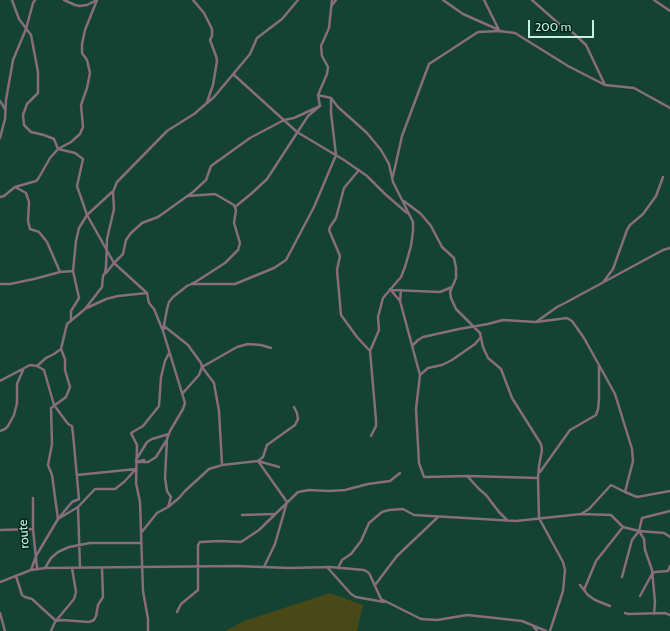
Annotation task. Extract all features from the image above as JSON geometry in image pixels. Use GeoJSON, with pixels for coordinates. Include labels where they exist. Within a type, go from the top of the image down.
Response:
{"type":"FeatureCollection","features":[{"type":"Feature","properties":{"kind":"street"},"geometry":{"type":"LineString","coordinates":[[12,0],[19,19],[33,40],[38,86],[38,93],[27,104],[24,115],[24,125],[31,132],[54,139],[58,149]]}},
{"type":"Feature","properties":{"kind":"street"},"geometry":{"type":"LineString","coordinates":[[0,138],[5,119],[5,109],[14,60],[26,29],[33,3],[36,0]]}},
{"type":"Feature","properties":{"kind":"street"},"geometry":{"type":"LineString","coordinates":[[64,0],[80,6],[87,5],[97,0]]}},
{"type":"Feature","properties":{"kind":"street"},"geometry":{"type":"LineString","coordinates":[[0,197],[4,196],[15,187],[36,181],[50,158],[58,149],[71,142],[80,134],[83,127],[81,105],[90,73],[87,60],[82,53],[82,44],[85,30],[97,0]]}},
{"type":"Feature","properties":{"kind":"street"},"geometry":{"type":"LineString","coordinates":[[192,0],[204,13],[212,29],[212,36],[210,40],[217,61],[213,85],[207,103]]}},
{"type":"Feature","properties":{"kind":"street"},"geometry":{"type":"LineString","coordinates":[[71,321],[71,311],[79,298],[73,271],[76,241],[79,228],[87,215],[112,192],[117,182],[168,131],[194,114],[226,84],[250,54],[257,38],[282,19],[298,0]]}},
{"type":"Feature","properties":{"kind":"street"},"geometry":{"type":"LineString","coordinates":[[320,106],[318,95],[327,74],[328,67],[322,56],[321,46],[329,28],[332,0]]}},
{"type":"Feature","properties":{"kind":"street"},"geometry":{"type":"LineString","coordinates":[[332,8],[336,0]]}},
{"type":"Feature","properties":{"kind":"street"},"geometry":{"type":"LineString","coordinates":[[443,0],[463,14],[499,30],[515,33],[568,66],[605,85],[634,88],[670,108]]}},
{"type":"Feature","properties":{"kind":"street"},"geometry":{"type":"LineString","coordinates":[[484,0],[499,30]]}},
{"type":"Feature","properties":{"kind":"street"},"geometry":{"type":"LineString","coordinates":[[532,0],[558,23],[570,30],[586,44],[605,85]]}},
{"type":"Feature","properties":{"kind":"street"},"geometry":{"type":"LineString","coordinates":[[654,0],[670,11]]}},
{"type":"Feature","properties":{"kind":"street"},"geometry":{"type":"LineString","coordinates":[[392,177],[402,136],[429,64],[478,32],[499,30]]}},
{"type":"Feature","properties":{"kind":"street"},"geometry":{"type":"LineString","coordinates":[[233,74],[297,132],[359,170],[409,214]]}},
{"type":"Feature","properties":{"kind":"street"},"geometry":{"type":"LineString","coordinates":[[318,95],[332,98],[338,107],[367,133],[382,150],[389,164],[392,177],[413,222],[411,246],[405,267],[401,277],[383,298],[378,317],[379,330],[369,355],[376,420],[376,426],[371,436]]}},
{"type":"Feature","properties":{"kind":"street"},"geometry":{"type":"LineString","coordinates":[[191,284],[235,284],[274,268],[286,260],[314,207],[336,155],[330,113],[332,98]]}},
{"type":"Feature","properties":{"kind":"street"},"geometry":{"type":"LineString","coordinates":[[0,102],[5,109]]}},
{"type":"Feature","properties":{"kind":"street"},"geometry":{"type":"LineString","coordinates":[[105,273],[123,254],[126,240],[142,223],[158,217],[204,183],[211,166],[250,138],[284,120],[294,118],[320,106]]}},
{"type":"Feature","properties":{"kind":"street"},"geometry":{"type":"LineString","coordinates":[[235,207],[267,179],[308,116],[320,106]]}},
{"type":"Feature","properties":{"kind":"street"},"geometry":{"type":"LineString","coordinates":[[58,149],[74,153],[83,158],[77,186],[87,215],[114,263],[147,293],[149,303],[154,309],[163,331],[182,394],[185,406],[164,446],[156,457],[148,462],[136,461]]}},
{"type":"Feature","properties":{"kind":"street"},"geometry":{"type":"LineString","coordinates":[[359,170],[344,188],[336,218],[329,230],[340,256],[337,270],[341,315],[357,337],[370,351]]}},
{"type":"Feature","properties":{"kind":"street"},"geometry":{"type":"LineString","coordinates":[[603,283],[613,269],[627,230],[630,225],[643,214],[656,196],[663,177]]}},
{"type":"Feature","properties":{"kind":"street"},"geometry":{"type":"LineString","coordinates":[[15,187],[26,193],[29,202],[28,222],[30,229],[39,232],[47,242],[60,272]]}},
{"type":"Feature","properties":{"kind":"street"},"geometry":{"type":"LineString","coordinates":[[58,519],[52,475],[48,465],[52,444],[51,408],[66,397],[70,387],[65,370],[65,359],[61,349],[67,324],[85,308],[102,287],[103,276],[105,273],[107,240],[114,209],[112,192]]}},
{"type":"Feature","properties":{"kind":"street"},"geometry":{"type":"LineString","coordinates":[[163,331],[169,302],[173,297],[225,263],[238,250],[240,243],[234,223],[236,210],[234,205],[216,194],[188,196]]}},
{"type":"Feature","properties":{"kind":"street"},"geometry":{"type":"LineString","coordinates":[[403,201],[421,214],[431,226],[442,247],[454,258],[456,278],[450,292],[456,309],[480,333],[483,347],[488,358],[501,369],[512,398],[540,444],[542,450],[538,478],[539,518],[563,562],[564,570],[563,591],[550,631]]}},
{"type":"Feature","properties":{"kind":"street"},"geometry":{"type":"LineString","coordinates":[[536,322],[556,307],[603,283],[654,254],[670,248]]}},
{"type":"Feature","properties":{"kind":"street"},"geometry":{"type":"LineString","coordinates":[[0,284],[10,284],[60,272],[73,271]]}},
{"type":"Feature","properties":{"kind":"street"},"geometry":{"type":"LineString","coordinates":[[391,289],[440,292],[452,287]]}},
{"type":"Feature","properties":{"kind":"street"},"geometry":{"type":"LineString","coordinates":[[391,289],[400,301]]}},
{"type":"Feature","properties":{"kind":"street"},"geometry":{"type":"LineString","coordinates":[[401,290],[400,301],[420,375],[416,409],[419,463],[424,477],[468,476],[538,478]]}},
{"type":"Feature","properties":{"kind":"street"},"geometry":{"type":"LineString","coordinates":[[85,308],[106,299],[118,296],[147,293]]}},
{"type":"Feature","properties":{"kind":"street"},"geometry":{"type":"LineString","coordinates":[[412,346],[423,337],[459,328],[474,327],[503,320],[536,322],[570,319],[584,338],[615,394],[632,450],[633,461],[625,492]]}},
{"type":"Feature","properties":{"kind":"street"},"geometry":{"type":"LineString","coordinates":[[164,326],[188,345],[202,363],[202,367],[214,383],[219,411],[222,465]]}},
{"type":"Feature","properties":{"kind":"street"},"geometry":{"type":"LineString","coordinates":[[420,375],[428,368],[442,365],[452,360],[475,344],[481,337]]}},
{"type":"Feature","properties":{"kind":"street"},"geometry":{"type":"LineString","coordinates":[[182,394],[196,380],[202,367],[238,347],[248,344],[261,344],[271,348]]}},
{"type":"Feature","properties":{"kind":"street"},"geometry":{"type":"LineString","coordinates":[[37,366],[46,358],[61,349]]}},
{"type":"Feature","properties":{"kind":"street"},"geometry":{"type":"LineString","coordinates":[[148,631],[148,619],[143,592],[140,543],[140,502],[136,483],[137,445],[132,433],[143,426],[159,406],[161,377],[169,352]]}},
{"type":"Feature","properties":{"kind":"street"},"geometry":{"type":"LineString","coordinates":[[0,381],[30,365],[37,366],[44,370],[54,405],[68,424],[72,426],[79,499],[72,502],[58,519],[36,556],[31,570]]}},
{"type":"Feature","properties":{"kind":"street"},"geometry":{"type":"LineString","coordinates":[[539,473],[570,430],[596,415],[599,400],[599,366]]}},
{"type":"Feature","properties":{"kind":"street"},"geometry":{"type":"LineString","coordinates":[[0,431],[8,426],[14,415],[17,403],[17,384],[23,369]]}},
{"type":"Feature","properties":{"kind":"street"},"geometry":{"type":"LineString","coordinates":[[258,461],[263,457],[267,445],[295,425],[298,419],[298,413],[294,407]]}},
{"type":"Feature","properties":{"kind":"street"},"geometry":{"type":"LineString","coordinates":[[136,461],[147,442],[169,434]]}},
{"type":"Feature","properties":{"kind":"street"},"geometry":{"type":"LineString","coordinates":[[167,439],[165,478],[167,491],[171,497],[168,507]]}},
{"type":"Feature","properties":{"kind":"street"},"geometry":{"type":"LineString","coordinates":[[136,461],[144,460]]}},
{"type":"Feature","properties":{"kind":"street"},"geometry":{"type":"LineString","coordinates":[[258,461],[287,502]]}},
{"type":"Feature","properties":{"kind":"street"},"geometry":{"type":"LineString","coordinates":[[141,533],[157,513],[168,507],[179,498],[209,469],[222,465],[258,461],[279,467]]}},
{"type":"Feature","properties":{"kind":"street"},"geometry":{"type":"LineString","coordinates":[[77,475],[136,468]]}},
{"type":"Feature","properties":{"kind":"street"},"geometry":{"type":"LineString","coordinates":[[58,519],[78,507],[95,488],[107,490],[115,489],[124,482],[136,468]]}},
{"type":"Feature","properties":{"kind":"street"},"geometry":{"type":"LineString","coordinates":[[177,612],[181,604],[198,590],[198,545],[200,542],[219,540],[241,542],[254,533],[298,492],[309,490],[345,490],[368,484],[390,481],[400,473]]}},
{"type":"Feature","properties":{"kind":"street"},"geometry":{"type":"LineString","coordinates":[[468,476],[474,485],[486,495],[507,520]]}},
{"type":"Feature","properties":{"kind":"street"},"geometry":{"type":"LineString","coordinates":[[581,514],[589,509],[611,486],[637,497],[670,491]]}},
{"type":"Feature","properties":{"kind":"street","name":"route"},"geometry":{"type":"LineString","coordinates":[[33,498],[33,529],[37,568]]}},
{"type":"Feature","properties":{"kind":"street"},"geometry":{"type":"LineString","coordinates":[[264,567],[275,544],[287,502]]}},
{"type":"Feature","properties":{"kind":"street"},"geometry":{"type":"LineString","coordinates":[[78,507],[80,568]]}},
{"type":"Feature","properties":{"kind":"street"},"geometry":{"type":"LineString","coordinates":[[338,568],[342,560],[351,554],[361,541],[369,523],[382,512],[400,509],[414,515],[507,520],[524,520],[581,514],[611,515],[623,527],[639,531],[664,533],[670,537]]}},
{"type":"Feature","properties":{"kind":"street"},"geometry":{"type":"LineString","coordinates":[[622,577],[632,540],[639,531],[642,518],[670,511]]}},
{"type":"Feature","properties":{"kind":"street"},"geometry":{"type":"LineString","coordinates":[[242,515],[274,514]]}},
{"type":"Feature","properties":{"kind":"street"},"geometry":{"type":"LineString","coordinates":[[375,586],[397,556],[438,517]]}},
{"type":"Feature","properties":{"kind":"street"},"geometry":{"type":"LineString","coordinates":[[584,590],[596,561],[623,527]]}},
{"type":"Feature","properties":{"kind":"street"},"geometry":{"type":"LineString","coordinates":[[0,530],[33,529]]}},
{"type":"Feature","properties":{"kind":"street"},"geometry":{"type":"LineString","coordinates":[[639,531],[644,539],[645,550],[652,574],[655,602],[654,614]]}},
{"type":"Feature","properties":{"kind":"street"},"geometry":{"type":"LineString","coordinates":[[45,568],[51,558],[58,552],[69,547],[90,544],[140,543]]}},
{"type":"Feature","properties":{"kind":"street"},"geometry":{"type":"LineString","coordinates":[[0,582],[37,568],[199,566],[327,567],[364,570],[369,572],[382,599],[421,618],[437,620],[467,615],[522,621],[546,631]]}},
{"type":"Feature","properties":{"kind":"street"},"geometry":{"type":"LineString","coordinates":[[640,596],[652,574],[655,572],[668,571],[670,566]]}},
{"type":"Feature","properties":{"kind":"street"},"geometry":{"type":"LineString","coordinates":[[327,567],[351,594],[356,597],[387,602]]}},
{"type":"Feature","properties":{"kind":"street"},"geometry":{"type":"LineString","coordinates":[[51,631],[56,621],[74,599],[76,592],[72,568]]}},
{"type":"Feature","properties":{"kind":"street"},"geometry":{"type":"LineString","coordinates":[[56,621],[89,622],[94,620],[98,605],[103,597],[102,568]]}},
{"type":"Feature","properties":{"kind":"street"},"geometry":{"type":"LineString","coordinates":[[16,576],[22,595],[32,599],[56,621]]}},
{"type":"Feature","properties":{"kind":"street"},"geometry":{"type":"LineString","coordinates":[[580,585],[595,600],[610,606]]}},
{"type":"Feature","properties":{"kind":"street"},"geometry":{"type":"LineString","coordinates":[[0,613],[5,631]]}},
{"type":"Feature","properties":{"kind":"street"},"geometry":{"type":"LineString","coordinates":[[625,613],[665,613],[670,615]]}},
{"type":"Feature","properties":{"kind":"street"},"geometry":{"type":"LineString","coordinates":[[533,626],[538,631]]}},
{"type":"Feature","properties":{"kind":"shaded area"},"geometry":{"type":"Polygon","coordinates":[[[330,593],[363,605],[357,631],[225,631],[244,621],[330,593]]]}}]}
